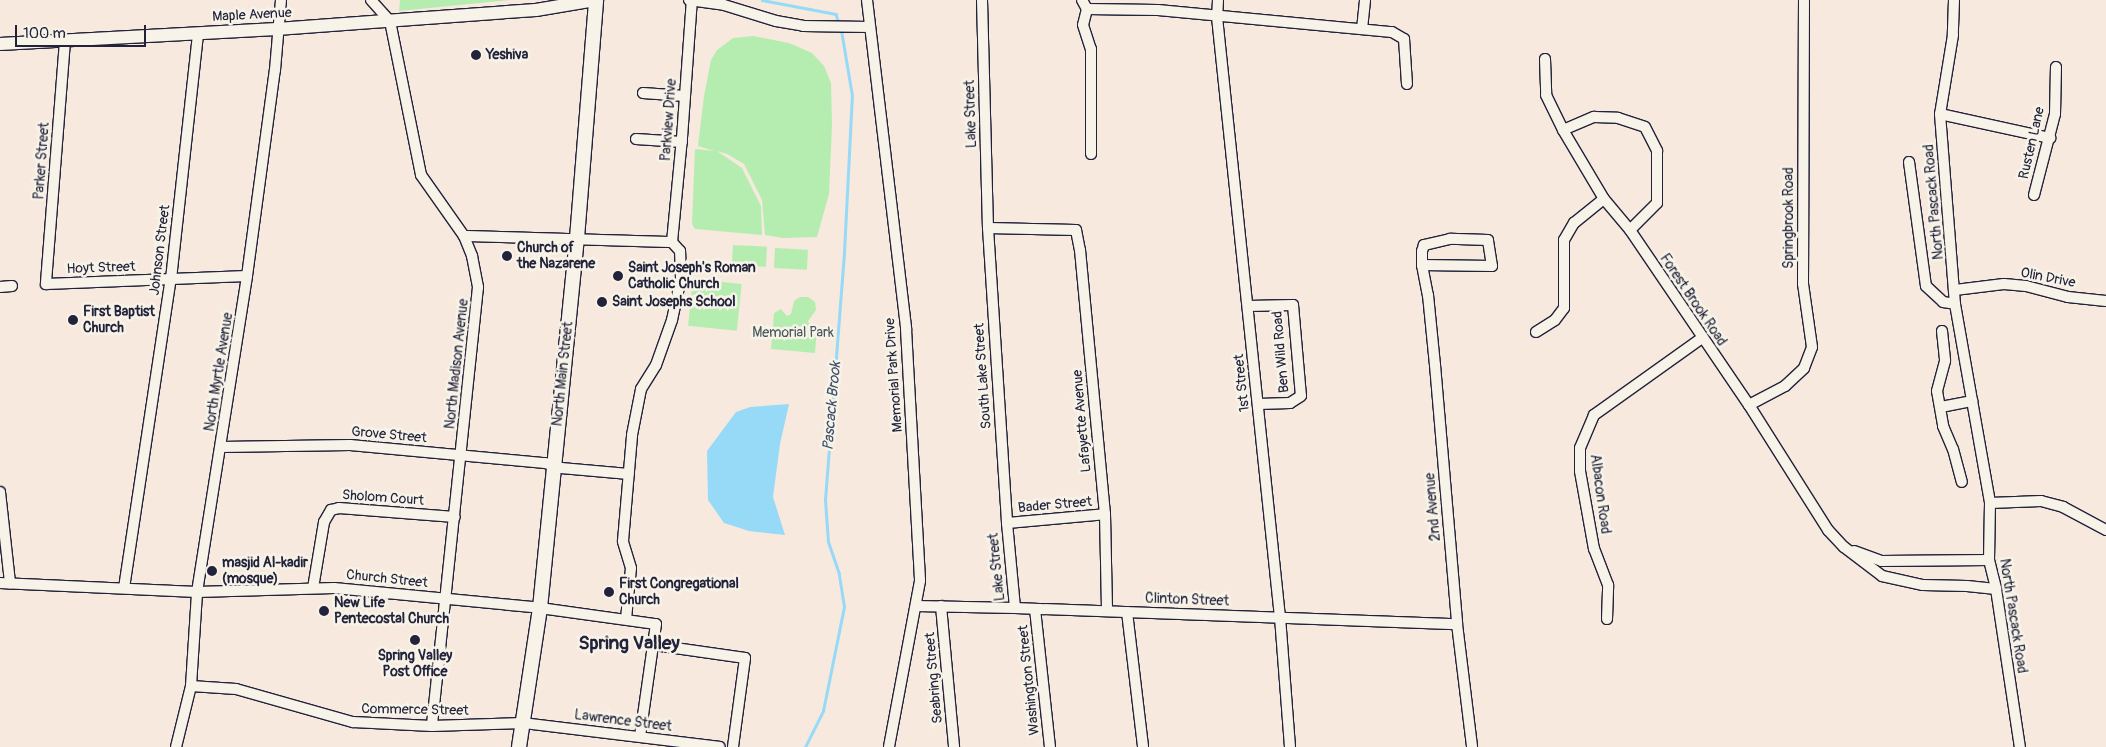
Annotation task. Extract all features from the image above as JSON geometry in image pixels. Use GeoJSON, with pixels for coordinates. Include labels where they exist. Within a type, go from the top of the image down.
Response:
{"type":"FeatureCollection","features":[{"type":"Feature","properties":{"kind":"main road","name":"North Main Street"},"geometry":{"type":"LineString","coordinates":[[519,747],[540,608],[577,238],[595,0]]}},
{"type":"Feature","properties":{"kind":"street","name":"North Myrtle Avenue"},"geometry":{"type":"LineString","coordinates":[[176,747],[191,686],[197,592],[247,276],[275,70],[277,29],[281,0]]}},
{"type":"Feature","properties":{"kind":"street"},"geometry":{"type":"LineString","coordinates":[[371,0],[390,21]]}},
{"type":"Feature","properties":{"kind":"street","name":"Maple Avenue"},"geometry":{"type":"LineString","coordinates":[[0,44],[198,34],[390,21],[536,10],[595,0]]}},
{"type":"Feature","properties":{"kind":"street"},"geometry":{"type":"LineString","coordinates":[[690,0],[724,4],[803,26],[830,28],[870,27]]}},
{"type":"Feature","properties":{"kind":"street","name":"Parkview Drive"},"geometry":{"type":"LineString","coordinates":[[672,242],[682,142],[690,0]]}},
{"type":"Feature","properties":{"kind":"street","name":"Memorial Park Drive"},"geometry":{"type":"LineString","coordinates":[[867,0],[906,329],[919,551],[920,581],[892,745]]}},
{"type":"Feature","properties":{"kind":"street","name":"Lake Street"},"geometry":{"type":"LineString","coordinates":[[982,0],[988,228]]}},
{"type":"Feature","properties":{"kind":"street","name":"1st Street"},"geometry":{"type":"LineString","coordinates":[[1218,0],[1217,17],[1280,617],[1290,747]]}},
{"type":"Feature","properties":{"kind":"street"},"geometry":{"type":"LineString","coordinates":[[1362,29],[1365,0]]}},
{"type":"Feature","properties":{"kind":"street","name":"Springbrook Road"},"geometry":{"type":"LineString","coordinates":[[1749,405],[1784,386],[1804,368],[1812,347],[1803,284],[1804,0]]}},
{"type":"Feature","properties":{"kind":"street","name":"North Pascack Road"},"geometry":{"type":"LineString","coordinates":[[1954,0],[1953,35],[1940,114],[1955,304],[1990,503],[1989,560],[1996,589],[2020,747]]}},
{"type":"Feature","properties":{"kind":"street"},"geometry":{"type":"LineString","coordinates":[[1091,154],[1091,49],[1083,26],[1085,4],[1392,32],[1404,39],[1407,84]]}},
{"type":"Feature","properties":{"kind":"street","name":"North Madison Avenue"},"geometry":{"type":"LineString","coordinates":[[390,21],[421,175],[464,236],[472,256],[478,296],[432,726]]}},
{"type":"Feature","properties":{"kind":"street","name":"Johnson Street"},"geometry":{"type":"LineString","coordinates":[[124,588],[171,279],[198,34]]}},
{"type":"Feature","properties":{"kind":"street","name":"Parker Street"},"geometry":{"type":"LineString","coordinates":[[46,284],[65,41]]}},
{"type":"Feature","properties":{"kind":"street","name":"Forest Brook Road"},"geometry":{"type":"LineString","coordinates":[[1545,59],[1546,95],[1563,130],[1604,199],[1630,230],[1749,405],[1828,530],[1844,547],[1882,576],[1923,585],[1996,589]]}},
{"type":"Feature","properties":{"kind":"street","name":"Rusten Lane"},"geometry":{"type":"LineString","coordinates":[[2034,195],[2055,114],[2056,67]]}},
{"type":"Feature","properties":{"kind":"street"},"geometry":{"type":"LineString","coordinates":[[643,93],[685,96]]}},
{"type":"Feature","properties":{"kind":"street"},"geometry":{"type":"LineString","coordinates":[[1940,114],[2050,138]]}},
{"type":"Feature","properties":{"kind":"street"},"geometry":{"type":"LineString","coordinates":[[1563,130],[1594,117],[1618,118],[1645,127],[1656,151],[1656,203],[1630,230]]}},
{"type":"Feature","properties":{"kind":"street"},"geometry":{"type":"LineString","coordinates":[[636,138],[682,142]]}},
{"type":"Feature","properties":{"kind":"street"},"geometry":{"type":"LineString","coordinates":[[1909,162],[1926,286],[1943,302],[1955,304]]}},
{"type":"Feature","properties":{"kind":"street"},"geometry":{"type":"LineString","coordinates":[[1536,332],[1554,320],[1564,308],[1564,240],[1574,223],[1604,199]]}},
{"type":"Feature","properties":{"kind":"street","name":"Lafayette Avenue"},"geometry":{"type":"LineString","coordinates":[[988,228],[1076,230],[1080,250],[1105,514],[1107,611]]}},
{"type":"Feature","properties":{"kind":"street","name":"South Lake Street"},"geometry":{"type":"LineString","coordinates":[[988,228],[1007,523]]}},
{"type":"Feature","properties":{"kind":"street"},"geometry":{"type":"LineString","coordinates":[[464,236],[672,242],[680,252],[681,278],[672,320],[656,365],[640,389],[632,435],[623,541],[631,568],[626,619]]}},
{"type":"Feature","properties":{"kind":"street","name":"2nd Avenue"},"geometry":{"type":"LineString","coordinates":[[1422,265],[1492,266],[1488,240],[1450,238],[1424,245],[1422,265],[1428,295],[1457,624],[1472,747]]}},
{"type":"Feature","properties":{"kind":"street","name":"Hoyt Street"},"geometry":{"type":"LineString","coordinates":[[46,284],[247,276]]}},
{"type":"Feature","properties":{"kind":"street","name":"Olin Drive"},"geometry":{"type":"LineString","coordinates":[[1955,290],[2004,284],[2026,286],[2068,297],[2106,303]]}},
{"type":"Feature","properties":{"kind":"street"},"geometry":{"type":"LineString","coordinates":[[0,287],[12,286]]}},
{"type":"Feature","properties":{"kind":"street","name":"Ben Wild Road"},"geometry":{"type":"LineString","coordinates":[[1248,306],[1293,305],[1301,396],[1290,403],[1258,404]]}},
{"type":"Feature","properties":{"kind":"street"},"geometry":{"type":"LineString","coordinates":[[1942,331],[1945,361],[1937,391],[1943,426],[1953,449],[1962,482]]}},
{"type":"Feature","properties":{"kind":"street","name":"Albacon Road"},"geometry":{"type":"LineString","coordinates":[[1608,619],[1608,585],[1594,549],[1580,471],[1580,448],[1594,415],[1702,338]]}},
{"type":"Feature","properties":{"kind":"street"},"geometry":{"type":"LineString","coordinates":[[1941,407],[1972,401]]}},
{"type":"Feature","properties":{"kind":"street","name":"Grove Street"},"geometry":{"type":"LineString","coordinates":[[221,447],[350,445],[545,463],[554,466],[629,474]]}},
{"type":"Feature","properties":{"kind":"street"},"geometry":{"type":"LineString","coordinates":[[0,492],[5,583]]}},
{"type":"Feature","properties":{"kind":"street"},"geometry":{"type":"LineString","coordinates":[[1990,503],[2041,501],[2063,507],[2106,530]]}},
{"type":"Feature","properties":{"kind":"street","name":"Sholom Court"},"geometry":{"type":"LineString","coordinates":[[313,588],[324,522],[332,510],[339,508],[454,517]]}},
{"type":"Feature","properties":{"kind":"street","name":"Bader Street"},"geometry":{"type":"LineString","coordinates":[[1007,523],[1105,514]]}},
{"type":"Feature","properties":{"kind":"street","name":"Lake Street"},"geometry":{"type":"LineString","coordinates":[[1007,523],[1015,608]]}},
{"type":"Feature","properties":{"kind":"street","name":"Forest Brook Road"},"geometry":{"type":"LineString","coordinates":[[1844,547],[1881,560],[1989,560]]}},
{"type":"Feature","properties":{"kind":"street","name":"Church Street"},"geometry":{"type":"LineString","coordinates":[[5,583],[197,592],[334,588],[540,608],[656,624],[654,645]]}},
{"type":"Feature","properties":{"kind":"street","name":"Clinton Street"},"geometry":{"type":"LineString","coordinates":[[916,606],[1457,624]]}},
{"type":"Feature","properties":{"kind":"street","name":"Seabring Street"},"geometry":{"type":"LineString","coordinates":[[940,606],[954,747]]}},
{"type":"Feature","properties":{"kind":"street","name":"Washington Street"},"geometry":{"type":"LineString","coordinates":[[1035,609],[1050,747]]}},
{"type":"Feature","properties":{"kind":"street"},"geometry":{"type":"LineString","coordinates":[[1126,612],[1143,747]]}},
{"type":"Feature","properties":{"kind":"street"},"geometry":{"type":"LineString","coordinates":[[640,736],[654,645],[745,658],[733,747]]}},
{"type":"Feature","properties":{"kind":"street","name":"Commerce Street"},"geometry":{"type":"LineString","coordinates":[[191,686],[236,689],[353,722],[432,726],[523,723]]}},
{"type":"Feature","properties":{"kind":"street","name":"Lawrence Street"},"geometry":{"type":"LineString","coordinates":[[523,723],[720,747]]}},
{"type":"Feature","properties":{"kind":"green space"},"geometry":{"type":"Polygon","coordinates":[[[400,0],[511,0],[399,11],[400,0]]]}},
{"type":"Feature","properties":{"kind":"green space"},"geometry":{"type":"Polygon","coordinates":[[[753,36],[789,43],[812,53],[824,66],[831,83],[832,124],[829,194],[817,237],[783,238],[765,235],[762,200],[744,164],[727,154],[717,151],[742,168],[761,206],[762,235],[695,229],[692,224],[695,149],[714,151],[698,146],[704,96],[711,60],[717,50],[733,38],[753,36]]]}},
{"type":"Feature","properties":{"kind":"green space"},"geometry":{"type":"Polygon","coordinates":[[[733,245],[767,247],[766,267],[732,265],[733,245]]]}},
{"type":"Feature","properties":{"kind":"green space"},"geometry":{"type":"Polygon","coordinates":[[[775,248],[808,250],[807,270],[774,268],[775,248]]]}},
{"type":"Feature","properties":{"kind":"green space"},"geometry":{"type":"Polygon","coordinates":[[[693,279],[742,284],[737,331],[688,326],[693,279]]]}},
{"type":"Feature","properties":{"kind":"green space","name":"Memorial Park"},"geometry":{"type":"Polygon","coordinates":[[[800,297],[808,297],[815,302],[816,310],[808,321],[811,327],[817,328],[815,353],[771,349],[774,313],[781,309],[787,316],[791,314],[794,301],[800,297]]]}},
{"type":"Feature","properties":{"kind":"water"},"geometry":{"type":"Polygon","coordinates":[[[789,404],[780,444],[773,497],[785,535],[749,531],[724,523],[708,500],[707,451],[736,412],[750,407],[789,404]]]}},
{"type":"Feature","properties":{"kind":"waterway","name":"Pascack Brook"},"geometry":{"type":"LineString","coordinates":[[762,0],[836,14],[839,24]]}},
{"type":"Feature","properties":{"kind":"waterway","name":"Pascack Brook"},"geometry":{"type":"LineString","coordinates":[[805,747],[823,711],[844,607],[839,574],[828,542],[825,500],[844,252],[852,96],[841,30]]}},
{"type":"Feature","properties":{"kind":"place","name":"Yeshiva"},"geometry":{"type":"Point","coordinates":[476,55]}},
{"type":"Feature","properties":{"kind":"place","name":"Church of the Nazarene"},"geometry":{"type":"Point","coordinates":[507,256]}},
{"type":"Feature","properties":{"kind":"place","name":"Saint Joseph's Roman Catholic Church"},"geometry":{"type":"Point","coordinates":[618,276]}},
{"type":"Feature","properties":{"kind":"place","name":"Saint Josephs School"},"geometry":{"type":"Point","coordinates":[602,302]}},
{"type":"Feature","properties":{"kind":"place","name":"First Baptist Church"},"geometry":{"type":"Point","coordinates":[73,320]}},
{"type":"Feature","properties":{"kind":"place","name":"masjid Al-kadir (mosque)"},"geometry":{"type":"Point","coordinates":[212,571]}},
{"type":"Feature","properties":{"kind":"place","name":"First Congregational Church"},"geometry":{"type":"Point","coordinates":[609,592]}},
{"type":"Feature","properties":{"kind":"place","name":"New Life Pentecostal Church"},"geometry":{"type":"Point","coordinates":[324,611]}},
{"type":"Feature","properties":{"kind":"place","name":"Spring Valley Post Office"},"geometry":{"type":"Point","coordinates":[415,640]}},
{"type":"Feature","properties":{"kind":"district","name":"Spring Valley"},"geometry":{"type":"Point","coordinates":[629,644]}}]}
